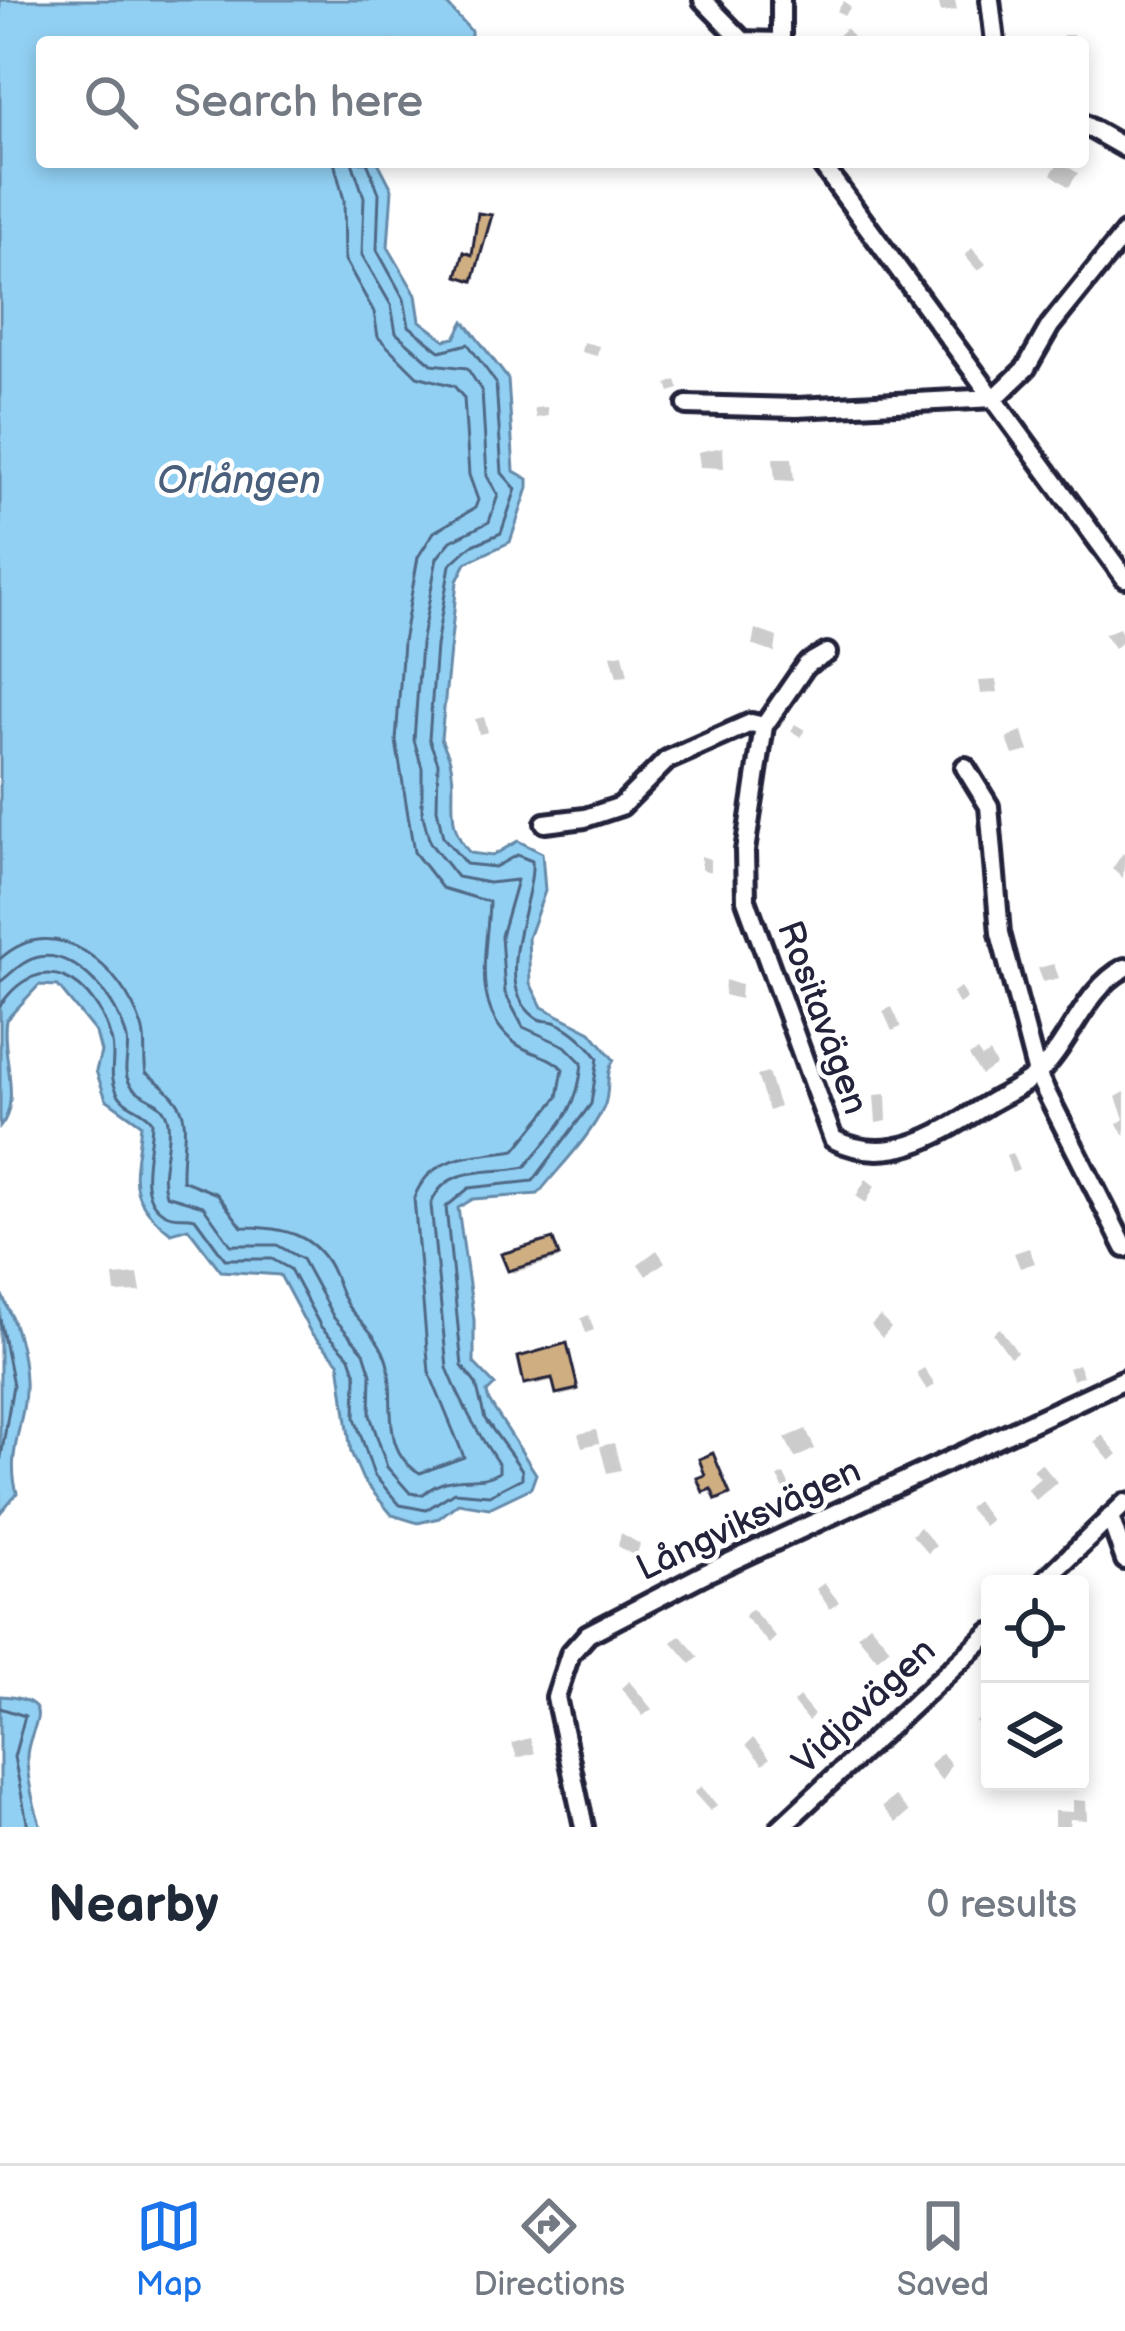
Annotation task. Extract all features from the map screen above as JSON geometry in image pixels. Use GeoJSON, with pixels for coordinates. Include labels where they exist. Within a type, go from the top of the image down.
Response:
{"type":"FeatureCollection","features":[{"type":"Feature","properties":{"kind":"street"},"geometry":{"type":"LineString","coordinates":[[703,0],[738,36]]}},
{"type":"Feature","properties":{"kind":"street"},"geometry":{"type":"LineString","coordinates":[[781,0],[781,36]]}},
{"type":"Feature","properties":{"kind":"street"},"geometry":{"type":"LineString","coordinates":[[990,0],[994,36]]}},
{"type":"Feature","properties":{"kind":"street"},"geometry":{"type":"LineString","coordinates":[[1089,127],[1125,148]]}},
{"type":"Feature","properties":{"kind":"street"},"geometry":{"type":"LineString","coordinates":[[824,168],[1125,578]]}},
{"type":"Feature","properties":{"kind":"street"},"geometry":{"type":"LineString","coordinates":[[687,405],[797,408],[995,398],[1026,368],[1050,326],[1125,233]]}},
{"type":"Feature","properties":{"kind":"street","name":"Rositavägen"},"geometry":{"type":"LineString","coordinates":[[827,653],[806,665],[764,726],[745,851],[746,900],[833,1139],[847,1146],[911,1148],[1037,1074],[1106,978],[1125,968]]}},
{"type":"Feature","properties":{"kind":"street"},"geometry":{"type":"LineString","coordinates":[[545,823],[585,818],[621,806],[667,760],[751,723],[764,726]]}},
{"type":"Feature","properties":{"kind":"street"},"geometry":{"type":"LineString","coordinates":[[964,767],[988,806],[1000,933],[1037,1074],[1125,1248]]}},
{"type":"Feature","properties":{"kind":"street","name":"Långviksvägen"},"geometry":{"type":"LineString","coordinates":[[584,1827],[556,1697],[562,1670],[588,1634],[704,1574],[1125,1379]]}},
{"type":"Feature","properties":{"kind":"street"},"geometry":{"type":"LineString","coordinates":[[1050,1575],[1125,1503]]}},
{"type":"Feature","properties":{"kind":"street"},"geometry":{"type":"LineString","coordinates":[[1110,1517],[1125,1560]]}},
{"type":"Feature","properties":{"kind":"street","name":"Vidjavägen"},"geometry":{"type":"LineString","coordinates":[[782,1827],[981,1641]]}},
{"type":"Feature","properties":{"kind":"water","name":"Orlången"},"geometry":{"type":"Polygon","coordinates":[[[0,0],[443,0],[471,36],[36,36],[36,168],[381,168],[392,189],[388,247],[416,295],[420,321],[445,340],[455,338],[464,321],[508,379],[514,471],[528,479],[528,488],[510,542],[466,563],[457,581],[441,738],[452,770],[456,830],[470,853],[492,856],[518,841],[542,853],[545,891],[528,938],[530,983],[542,1007],[591,1032],[614,1060],[606,1101],[597,1119],[538,1194],[473,1199],[458,1208],[474,1320],[474,1363],[495,1385],[487,1393],[489,1401],[536,1474],[531,1488],[489,1508],[458,1503],[439,1518],[418,1523],[392,1515],[363,1480],[351,1452],[339,1362],[311,1333],[280,1275],[221,1271],[188,1228],[171,1233],[145,1208],[135,1172],[141,1124],[106,1099],[96,1071],[101,1052],[96,1033],[58,986],[39,985],[6,1020],[10,1103],[0,1127],[0,0]]]}},
{"type":"Feature","properties":{"kind":"water"},"geometry":{"type":"Polygon","coordinates":[[[0,1291],[18,1336],[25,1381],[13,1464],[17,1493],[0,1513],[0,1291]]]}},
{"type":"Feature","properties":{"kind":"water"},"geometry":{"type":"Polygon","coordinates":[[[0,1696],[32,1703],[37,1710],[27,1761],[41,1827],[0,1827],[0,1696]]]}},
{"type":"Feature","properties":{"kind":"building"},"geometry":{"type":"Polygon","coordinates":[[[478,213],[492,215],[473,281],[457,276],[464,252],[472,255],[478,213]]]}},
{"type":"Feature","properties":{"kind":"building"},"geometry":{"type":"Polygon","coordinates":[[[553,1239],[559,1256],[508,1271],[501,1254],[553,1239]]]}},
{"type":"Feature","properties":{"kind":"building"},"geometry":{"type":"Polygon","coordinates":[[[567,1343],[578,1389],[556,1394],[552,1378],[524,1384],[518,1357],[567,1343]]]}},
{"type":"Feature","properties":{"kind":"building"},"geometry":{"type":"Polygon","coordinates":[[[713,1453],[730,1494],[716,1500],[711,1489],[703,1492],[697,1478],[705,1475],[699,1459],[713,1453]]]}}]}
